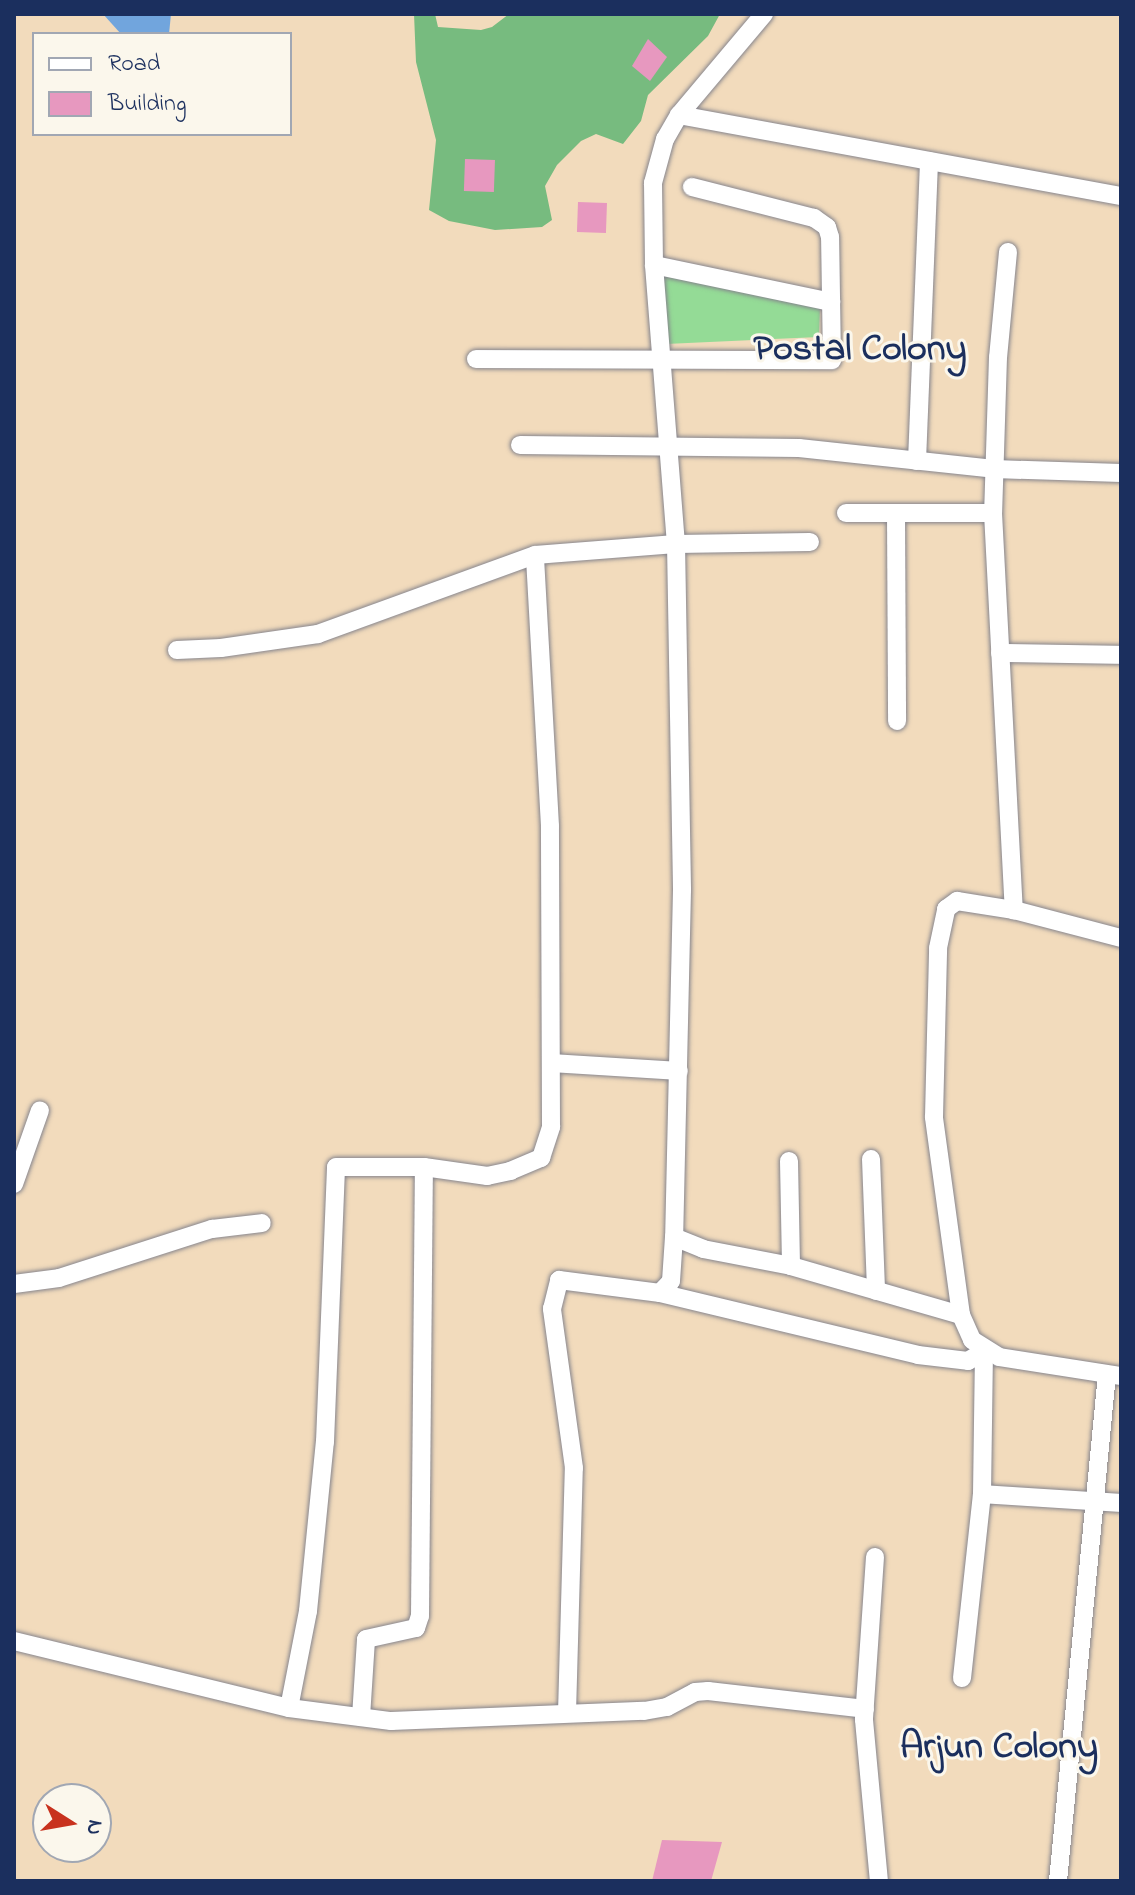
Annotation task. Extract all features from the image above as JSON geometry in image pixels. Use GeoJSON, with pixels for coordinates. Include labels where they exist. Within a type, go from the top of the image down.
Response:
{"type":"FeatureCollection","features":[{"type":"Feature","properties":{"kind":"street"},"geometry":{"type":"LineString","coordinates":[[660,1293],[671,1281],[674,1237],[682,890],[676,544],[654,265],[653,183],[665,139],[679,115],[764,14]]}},
{"type":"Feature","properties":{"kind":"street"},"geometry":{"type":"LineString","coordinates":[[679,115],[1121,196]]}},
{"type":"Feature","properties":{"kind":"street"},"geometry":{"type":"LineString","coordinates":[[917,461],[929,161]]}},
{"type":"Feature","properties":{"kind":"street"},"geometry":{"type":"LineString","coordinates":[[476,359],[832,360],[830,237],[821,222],[692,187]]}},
{"type":"Feature","properties":{"kind":"street"},"geometry":{"type":"LineString","coordinates":[[1008,252],[998,357],[993,513],[1014,910]]}},
{"type":"Feature","properties":{"kind":"street"},"geometry":{"type":"LineString","coordinates":[[654,265],[831,302]]}},
{"type":"Feature","properties":{"kind":"street"},"geometry":{"type":"LineString","coordinates":[[520,445],[799,448],[994,469],[1121,473]]}},
{"type":"Feature","properties":{"kind":"street"},"geometry":{"type":"LineString","coordinates":[[846,513],[993,513]]}},
{"type":"Feature","properties":{"kind":"street"},"geometry":{"type":"LineString","coordinates":[[896,513],[897,721]]}},
{"type":"Feature","properties":{"kind":"street"},"geometry":{"type":"LineString","coordinates":[[177,650],[234,647],[318,634],[535,555],[676,544],[810,542]]}},
{"type":"Feature","properties":{"kind":"street"},"geometry":{"type":"LineString","coordinates":[[289,1708],[308,1611],[325,1442],[336,1167],[424,1167],[487,1176],[541,1158],[551,1127],[550,826],[535,555]]}},
{"type":"Feature","properties":{"kind":"street"},"geometry":{"type":"LineString","coordinates":[[1000,653],[1121,655]]}},
{"type":"Feature","properties":{"kind":"street"},"geometry":{"type":"LineString","coordinates":[[1058,1881],[1096,1501],[1114,1375],[999,1357],[984,1351],[972,1340],[961,1315],[934,1117],[938,948],[943,917],[951,903],[957,901],[1014,910],[1121,938]]}},
{"type":"Feature","properties":{"kind":"street"},"geometry":{"type":"LineString","coordinates":[[552,1063],[679,1071]]}},
{"type":"Feature","properties":{"kind":"street"},"geometry":{"type":"LineString","coordinates":[[14,1184],[40,1110]]}},
{"type":"Feature","properties":{"kind":"street"},"geometry":{"type":"LineString","coordinates":[[871,1159],[876,1291]]}},
{"type":"Feature","properties":{"kind":"street"},"geometry":{"type":"LineString","coordinates":[[789,1161],[791,1266]]}},
{"type":"Feature","properties":{"kind":"street"},"geometry":{"type":"LineString","coordinates":[[361,1717],[366,1639],[416,1628],[420,1616],[424,1167]]}},
{"type":"Feature","properties":{"kind":"street"},"geometry":{"type":"LineString","coordinates":[[14,1284],[59,1278],[212,1229],[262,1223]]}},
{"type":"Feature","properties":{"kind":"street"},"geometry":{"type":"LineString","coordinates":[[674,1237],[703,1249],[791,1266],[961,1315]]}},
{"type":"Feature","properties":{"kind":"street"},"geometry":{"type":"LineString","coordinates":[[567,1713],[574,1468],[552,1309],[559,1280],[660,1293],[918,1355],[968,1361],[984,1351]]}},
{"type":"Feature","properties":{"kind":"street"},"geometry":{"type":"LineString","coordinates":[[962,1678],[982,1494],[984,1351]]}},
{"type":"Feature","properties":{"kind":"street"},"geometry":{"type":"LineString","coordinates":[[982,1494],[1121,1503]]}},
{"type":"Feature","properties":{"kind":"street"},"geometry":{"type":"LineString","coordinates":[[875,1557],[865,1709],[879,1881]]}},
{"type":"Feature","properties":{"kind":"street"},"geometry":{"type":"LineString","coordinates":[[14,1641],[289,1708],[391,1721],[644,1711],[708,1691],[865,1709]]}},
{"type":"Feature","properties":{"kind":"green space"},"geometry":{"type":"Polygon","coordinates":[[[414,14],[435,14],[438,27],[481,30],[492,27],[509,14],[720,14],[708,36],[648,95],[641,121],[623,144],[596,134],[581,141],[557,165],[545,186],[552,220],[542,227],[495,230],[449,221],[429,210],[436,140],[416,62],[414,14]]]}},
{"type":"Feature","properties":{"kind":"green space"},"geometry":{"type":"Polygon","coordinates":[[[663,273],[820,307],[819,337],[666,344],[663,273]]]}},
{"type":"Feature","properties":{"kind":"water"},"geometry":{"type":"Polygon","coordinates":[[[103,14],[171,14],[169,32],[119,32],[103,14]]]}},
{"type":"Feature","properties":{"kind":"building"},"geometry":{"type":"Polygon","coordinates":[[[648,39],[667,57],[650,81],[632,66],[648,39]]]}},
{"type":"Feature","properties":{"kind":"building"},"geometry":{"type":"Polygon","coordinates":[[[465,159],[495,160],[494,192],[464,191],[465,159]]]}},
{"type":"Feature","properties":{"kind":"building"},"geometry":{"type":"Polygon","coordinates":[[[578,202],[607,203],[606,233],[577,232],[578,202]]]}},
{"type":"Feature","properties":{"kind":"building"},"geometry":{"type":"Polygon","coordinates":[[[662,1840],[722,1842],[711,1881],[652,1881],[662,1840]]]}},
{"type":"Feature","properties":{"kind":"district","name":"Postal Colony"},"geometry":{"type":"Point","coordinates":[860,351]}},
{"type":"Feature","properties":{"kind":"district","name":"Arjun Colony"},"geometry":{"type":"Point","coordinates":[999,1749]}}]}
